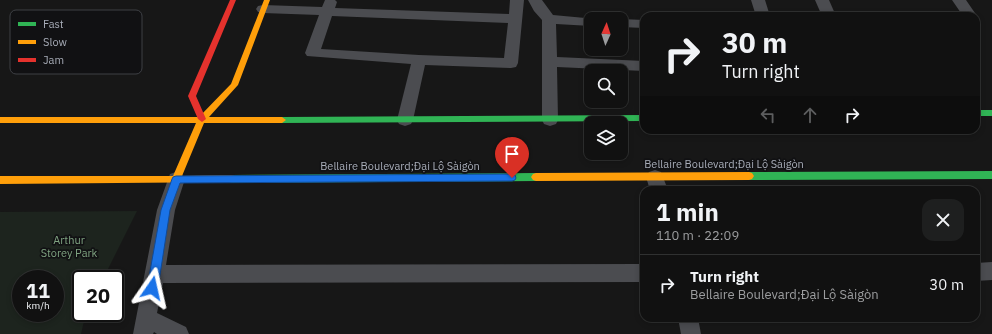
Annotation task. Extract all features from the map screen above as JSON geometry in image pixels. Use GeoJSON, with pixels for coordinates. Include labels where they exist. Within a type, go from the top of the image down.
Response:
{"type":"FeatureCollection","features":[{"type":"Feature","properties":{"kind":"main road"},"geometry":{"type":"LineString","coordinates":[[202,119],[192,96],[232,0]]}},
{"type":"Feature","properties":{"kind":"main road"},"geometry":{"type":"LineString","coordinates":[[176,179],[202,119],[234,85],[265,4]]}},
{"type":"Feature","properties":{"kind":"main road"},"geometry":{"type":"LineString","coordinates":[[980,113],[992,113]]}},
{"type":"Feature","properties":{"kind":"main road"},"geometry":{"type":"LineString","coordinates":[[0,120],[550,120],[640,118]]}},
{"type":"Feature","properties":{"kind":"main road","name":"Bellaire Boulevard;Đại Lộ Sàigòn"},"geometry":{"type":"LineString","coordinates":[[0,180],[176,179],[657,183],[992,174]]}},
{"type":"Feature","properties":{"kind":"lane"},"geometry":{"type":"LineString","coordinates":[[329,6],[312,53],[419,60],[511,63],[517,0]]}},
{"type":"Feature","properties":{"kind":"lane"},"geometry":{"type":"LineString","coordinates":[[535,0],[539,8],[549,19],[550,120]]}},
{"type":"Feature","properties":{"kind":"lane"},"geometry":{"type":"LineString","coordinates":[[758,0],[762,12]]}},
{"type":"Feature","properties":{"kind":"lane"},"geometry":{"type":"LineString","coordinates":[[822,0],[827,12]]}},
{"type":"Feature","properties":{"kind":"lane"},"geometry":{"type":"LineString","coordinates":[[959,0],[967,12]]}},
{"type":"Feature","properties":{"kind":"lane"},"geometry":{"type":"LineString","coordinates":[[265,4],[329,6],[515,19]]}},
{"type":"Feature","properties":{"kind":"lane"},"geometry":{"type":"LineString","coordinates":[[549,19],[584,22]]}},
{"type":"Feature","properties":{"kind":"lane"},"geometry":{"type":"LineString","coordinates":[[628,23],[640,24]]}},
{"type":"Feature","properties":{"kind":"lane"},"geometry":{"type":"LineString","coordinates":[[405,120],[419,60]]}},
{"type":"Feature","properties":{"kind":"lane"},"geometry":{"type":"LineString","coordinates":[[549,62],[640,66]]}},
{"type":"Feature","properties":{"kind":"lane"},"geometry":{"type":"LineString","coordinates":[[176,179],[166,210],[145,326],[179,334]]}},
{"type":"Feature","properties":{"kind":"lane"},"geometry":{"type":"LineString","coordinates":[[980,272],[992,271]]}},
{"type":"Feature","properties":{"kind":"lane"},"geometry":{"type":"LineString","coordinates":[[155,274],[640,273]]}},
{"type":"Feature","properties":{"kind":"lane"},"geometry":{"type":"LineString","coordinates":[[689,322],[691,334]]}},
{"type":"Feature","properties":{"kind":"green space","name":"Arthur Storey Park"},"geometry":{"type":"Polygon","coordinates":[[[137,211],[108,270],[72,270],[72,322],[84,322],[81,334],[0,334],[0,212],[137,211]]]}},
{"type":"Feature","properties":{"kind":"traffic: fast"},"geometry":{"type":"LineString","coordinates":[[980,113],[992,113]]}},
{"type":"Feature","properties":{"kind":"traffic: fast"},"geometry":{"type":"LineString","coordinates":[[282,120],[640,118]]}},
{"type":"Feature","properties":{"kind":"traffic: fast"},"geometry":{"type":"LineString","coordinates":[[749,176],[992,175]]}},
{"type":"Feature","properties":{"kind":"traffic: fast"},"geometry":{"type":"LineString","coordinates":[[232,179],[536,177]]}},
{"type":"Feature","properties":{"kind":"traffic: slow"},"geometry":{"type":"LineString","coordinates":[[176,179],[202,119],[234,85],[267,0]]}},
{"type":"Feature","properties":{"kind":"traffic: slow"},"geometry":{"type":"LineString","coordinates":[[0,120],[282,120]]}},
{"type":"Feature","properties":{"kind":"traffic: slow"},"geometry":{"type":"LineString","coordinates":[[536,177],[749,176]]}},
{"type":"Feature","properties":{"kind":"traffic: slow"},"geometry":{"type":"LineString","coordinates":[[0,180],[232,179]]}},
{"type":"Feature","properties":{"kind":"traffic: jam"},"geometry":{"type":"LineString","coordinates":[[202,119],[192,96],[233,0]]}},
{"type":"Feature","properties":{"kind":"route"},"geometry":{"type":"LineString","coordinates":[[152,288],[166,210],[176,179],[512,178]]}}]}
